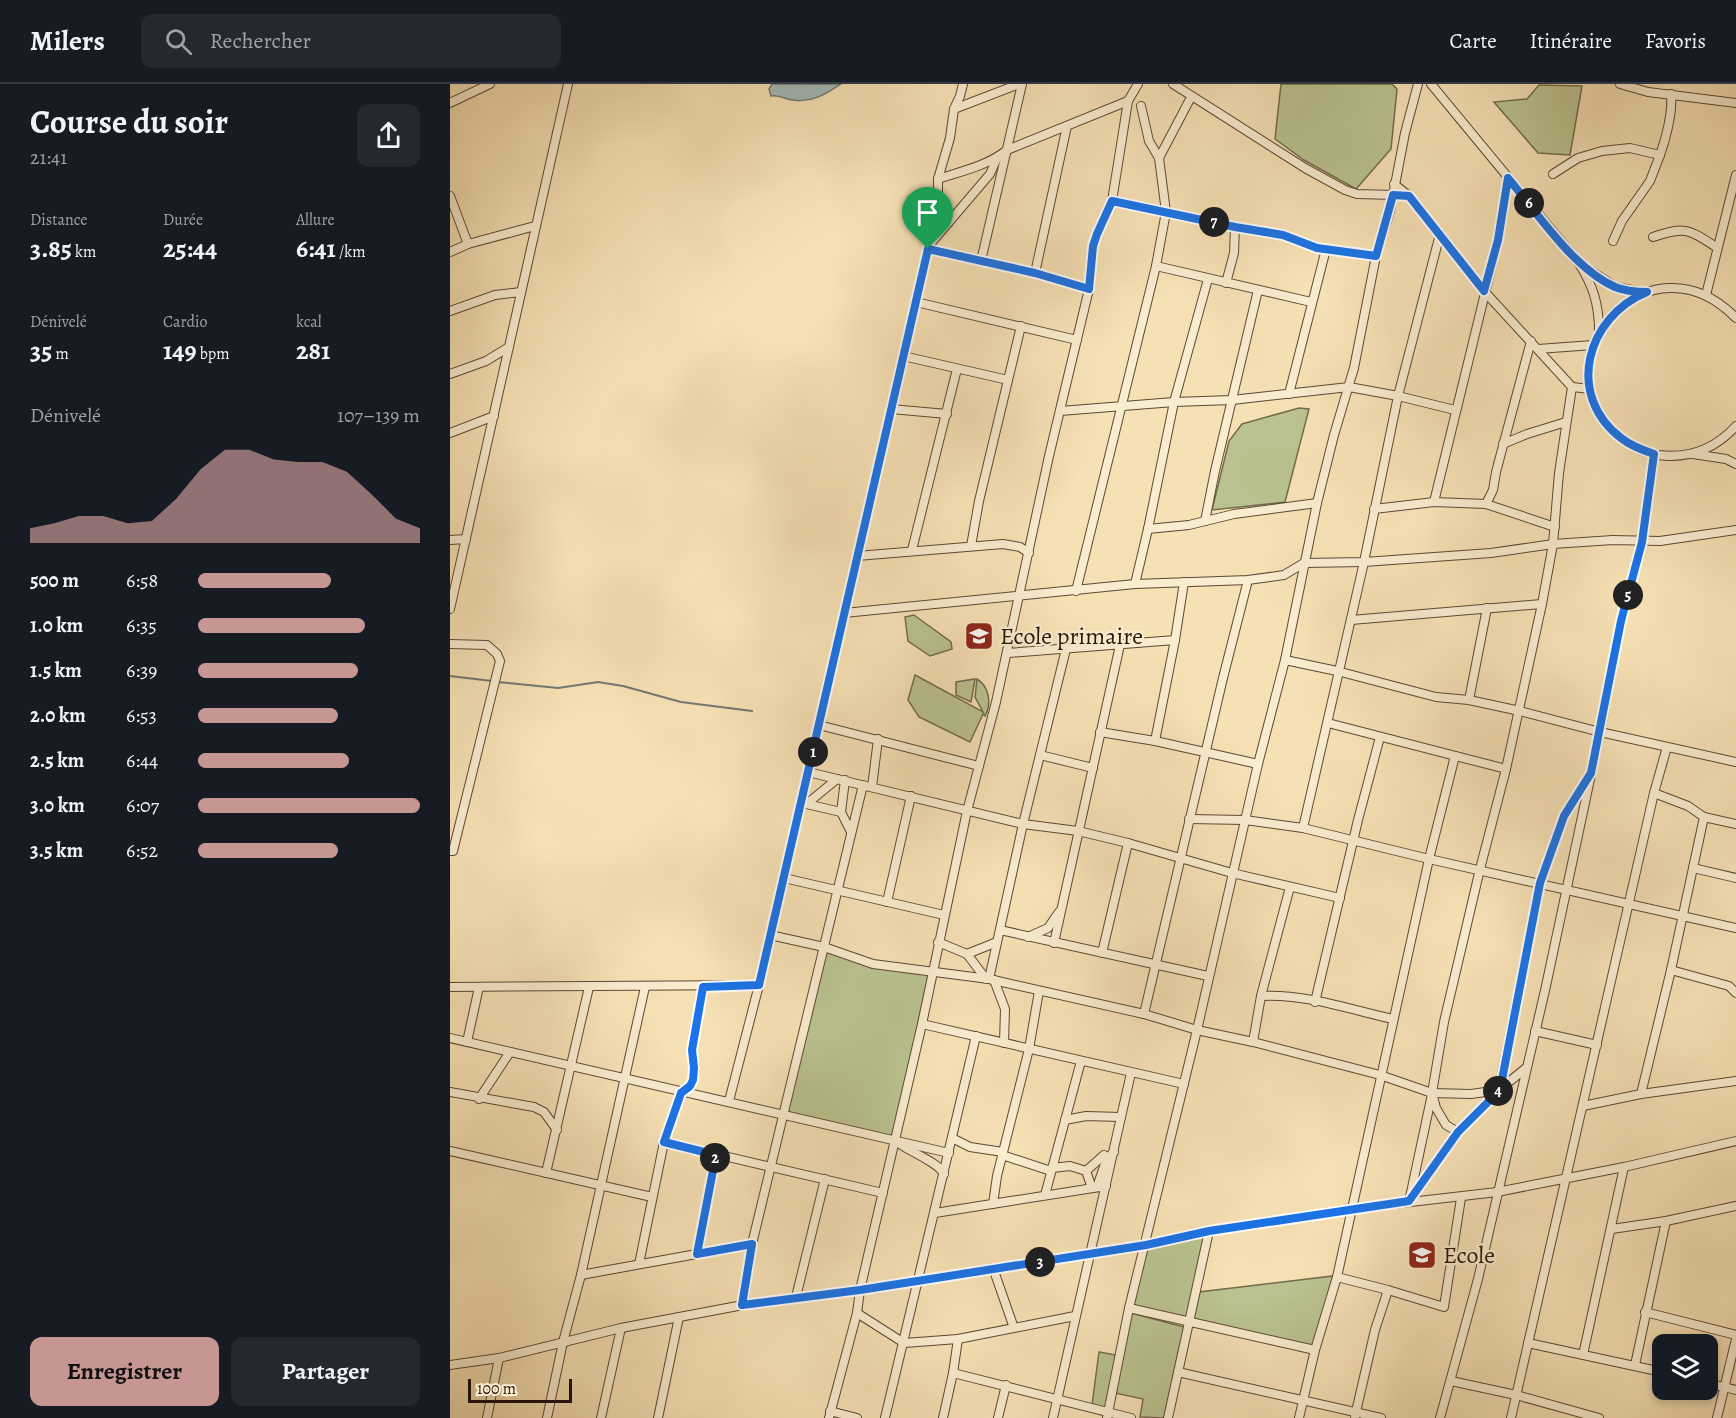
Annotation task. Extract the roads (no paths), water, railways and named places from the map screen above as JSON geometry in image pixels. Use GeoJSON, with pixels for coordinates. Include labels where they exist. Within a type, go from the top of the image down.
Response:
{"type":"FeatureCollection","features":[{"type":"Feature","properties":{"kind":"street"},"geometry":{"type":"LineString","coordinates":[[450,103],[490,84]]}},
{"type":"Feature","properties":{"kind":"street"},"geometry":{"type":"LineString","coordinates":[[450,609],[568,84]]}},
{"type":"Feature","properties":{"kind":"street"},"geometry":{"type":"LineString","coordinates":[[729,1101],[771,935],[903,356],[938,216],[938,179],[950,138],[954,109],[963,84]]}},
{"type":"Feature","properties":{"kind":"street"},"geometry":{"type":"LineString","coordinates":[[954,109],[1020,84]]}},
{"type":"Feature","properties":{"kind":"street"},"geometry":{"type":"LineString","coordinates":[[981,261],[1020,84]]}},
{"type":"Feature","properties":{"kind":"street"},"geometry":{"type":"LineString","coordinates":[[857,1418],[830,1415],[857,1313],[860,1290],[922,1024],[967,811],[1008,653],[1060,411],[1089,289],[1093,246],[1112,201],[1128,101],[1138,84]]}},
{"type":"Feature","properties":{"kind":"street"},"geometry":{"type":"LineString","coordinates":[[1173,84],[1305,168],[1345,190],[1357,194],[1409,196]]}},
{"type":"Feature","properties":{"kind":"street"},"geometry":{"type":"LineString","coordinates":[[1108,1415],[1129,1308],[1197,1030],[1258,764],[1285,660],[1317,503],[1349,387],[1376,256],[1393,195],[1418,84]]}},
{"type":"Feature","properties":{"kind":"street"},"geometry":{"type":"LineString","coordinates":[[1431,84],[1578,262],[1597,300],[1599,332]]}},
{"type":"Feature","properties":{"kind":"street"},"geometry":{"type":"LineString","coordinates":[[1620,84],[1660,93],[1736,103]]}},
{"type":"Feature","properties":{"kind":"street"},"geometry":{"type":"LineString","coordinates":[[1660,93],[1662,84]]}},
{"type":"Feature","properties":{"kind":"street"},"geometry":{"type":"LineString","coordinates":[[1613,241],[1622,221],[1650,181],[1665,142],[1671,94]]}},
{"type":"Feature","properties":{"kind":"street"},"geometry":{"type":"LineString","coordinates":[[960,96],[972,101]]}},
{"type":"Feature","properties":{"kind":"street"},"geometry":{"type":"LineString","coordinates":[[938,179],[979,167],[1007,150],[1128,101]]}},
{"type":"Feature","properties":{"kind":"street"},"geometry":{"type":"LineString","coordinates":[[1159,158],[1189,101]]}},
{"type":"Feature","properties":{"kind":"street"},"geometry":{"type":"LineString","coordinates":[[1076,591],[1156,266],[1166,212],[1159,158],[1149,141],[1142,106]]}},
{"type":"Feature","properties":{"kind":"street"},"geometry":{"type":"LineString","coordinates":[[1035,273],[1067,126]]}},
{"type":"Feature","properties":{"kind":"street"},"geometry":{"type":"LineString","coordinates":[[1552,174],[1578,158],[1602,151],[1630,148],[1660,155]]}},
{"type":"Feature","properties":{"kind":"street"},"geometry":{"type":"LineString","coordinates":[[929,247],[990,174],[997,158]]}},
{"type":"Feature","properties":{"kind":"street"},"geometry":{"type":"LineString","coordinates":[[1706,295],[1716,247],[1736,175]]}},
{"type":"Feature","properties":{"kind":"street"},"geometry":{"type":"LineString","coordinates":[[1434,502],[1498,240],[1508,178]]}},
{"type":"Feature","properties":{"kind":"street"},"geometry":{"type":"LineString","coordinates":[[1394,184],[1409,196],[1484,291],[1572,387],[1590,389]]}},
{"type":"Feature","properties":{"kind":"street"},"geometry":{"type":"LineString","coordinates":[[450,196],[468,244]]}},
{"type":"Feature","properties":{"kind":"street"},"geometry":{"type":"LineString","coordinates":[[1112,201],[1283,235],[1326,249],[1376,256]]}},
{"type":"Feature","properties":{"kind":"street"},"geometry":{"type":"LineString","coordinates":[[450,252],[468,244],[535,226]]}},
{"type":"Feature","properties":{"kind":"street"},"geometry":{"type":"LineString","coordinates":[[1226,283],[1234,253],[1235,227]]}},
{"type":"Feature","properties":{"kind":"street"},"geometry":{"type":"LineString","coordinates":[[1653,237],[1683,229],[1716,247]]}},
{"type":"Feature","properties":{"kind":"street"},"geometry":{"type":"LineString","coordinates":[[1303,828],[1328,723],[1337,671],[1364,562],[1398,396],[1440,234]]}},
{"type":"Feature","properties":{"kind":"street"},"geometry":{"type":"LineString","coordinates":[[929,247],[1089,289]]}},
{"type":"Feature","properties":{"kind":"street"},"geometry":{"type":"LineString","coordinates":[[1289,394],[1326,249]]}},
{"type":"Feature","properties":{"kind":"street"},"geometry":{"type":"LineString","coordinates":[[1578,262],[1616,287],[1627,291],[1647,292],[1677,288],[1706,295],[1724,306],[1736,318]]}},
{"type":"Feature","properties":{"kind":"street"},"geometry":{"type":"LineString","coordinates":[[1156,266],[1311,302]]}},
{"type":"Feature","properties":{"kind":"street"},"geometry":{"type":"LineString","coordinates":[[1135,584],[1174,402],[1208,279]]}},
{"type":"Feature","properties":{"kind":"street"},"geometry":{"type":"LineString","coordinates":[[1205,521],[1258,290]]}},
{"type":"Feature","properties":{"kind":"street"},"geometry":{"type":"LineString","coordinates":[[450,311],[495,295],[521,292]]}},
{"type":"Feature","properties":{"kind":"street"},"geometry":{"type":"LineString","coordinates":[[1647,292],[1623,304],[1606,321],[1593,345],[1589,372],[1590,389],[1597,408],[1607,425],[1620,438],[1636,448],[1654,454],[1673,456],[1692,454],[1726,459],[1736,464]]}},
{"type":"Feature","properties":{"kind":"street"},"geometry":{"type":"LineString","coordinates":[[916,302],[1077,340]]}},
{"type":"Feature","properties":{"kind":"street"},"geometry":{"type":"LineString","coordinates":[[971,546],[979,501],[1020,326]]}},
{"type":"Feature","properties":{"kind":"street"},"geometry":{"type":"LineString","coordinates":[[1486,504],[1493,490],[1531,341]]}},
{"type":"Feature","properties":{"kind":"street"},"geometry":{"type":"LineString","coordinates":[[1538,349],[1593,345]]}},
{"type":"Feature","properties":{"kind":"street"},"geometry":{"type":"LineString","coordinates":[[450,374],[486,361],[509,347]]}},
{"type":"Feature","properties":{"kind":"street"},"geometry":{"type":"LineString","coordinates":[[903,356],[1008,380]]}},
{"type":"Feature","properties":{"kind":"street"},"geometry":{"type":"LineString","coordinates":[[912,550],[957,369]]}},
{"type":"Feature","properties":{"kind":"street"},"geometry":{"type":"LineString","coordinates":[[1060,411],[1232,400],[1349,387],[1455,410]]}},
{"type":"Feature","properties":{"kind":"street"},"geometry":{"type":"LineString","coordinates":[[1409,1201],[1443,1029],[1520,711],[1542,604],[1553,544],[1572,387]]}},
{"type":"Feature","properties":{"kind":"street"},"geometry":{"type":"LineString","coordinates":[[891,409],[947,414]]}},
{"type":"Feature","properties":{"kind":"street"},"geometry":{"type":"LineString","coordinates":[[450,433],[494,416]]}},
{"type":"Feature","properties":{"kind":"street"},"geometry":{"type":"LineString","coordinates":[[1503,444],[1566,422]]}},
{"type":"Feature","properties":{"kind":"street"},"geometry":{"type":"LineString","coordinates":[[1692,454],[1710,447],[1727,436],[1736,426]]}},
{"type":"Feature","properties":{"kind":"street"},"geometry":{"type":"LineString","coordinates":[[1440,1418],[1478,1279],[1535,1031],[1600,732],[1621,621],[1642,542],[1654,454]]}},
{"type":"Feature","properties":{"kind":"street"},"geometry":{"type":"LineString","coordinates":[[1374,509],[1434,502],[1486,504],[1555,527]]}},
{"type":"Feature","properties":{"kind":"street"},"geometry":{"type":"LineString","coordinates":[[1148,529],[1180,526],[1234,514],[1317,503]]}},
{"type":"Feature","properties":{"kind":"street"},"geometry":{"type":"LineString","coordinates":[[844,613],[1135,584],[1248,580],[1284,575],[1304,563],[1364,562],[1491,553],[1553,544],[1621,540],[1660,542],[1736,530]]}},
{"type":"Feature","properties":{"kind":"street"},"geometry":{"type":"LineString","coordinates":[[450,540],[466,539]]}},
{"type":"Feature","properties":{"kind":"street"},"geometry":{"type":"LineString","coordinates":[[858,556],[1003,544],[1029,553]]}},
{"type":"Feature","properties":{"kind":"street"},"geometry":{"type":"LineString","coordinates":[[1144,1014],[1248,580]]}},
{"type":"Feature","properties":{"kind":"street"},"geometry":{"type":"LineString","coordinates":[[1155,741],[1184,582]]}},
{"type":"Feature","properties":{"kind":"street"},"geometry":{"type":"LineString","coordinates":[[1351,620],[1542,604]]}},
{"type":"Feature","properties":{"kind":"street"},"geometry":{"type":"LineString","coordinates":[[1469,700],[1487,608]]}},
{"type":"Feature","properties":{"kind":"street"},"geometry":{"type":"LineString","coordinates":[[1008,653],[1175,640]]}},
{"type":"Feature","properties":{"kind":"street"},"geometry":{"type":"LineString","coordinates":[[450,644],[487,645],[497,654],[500,661],[453,851],[450,851]]}},
{"type":"Feature","properties":{"kind":"street"},"geometry":{"type":"LineString","coordinates":[[1054,943],[1120,645]]}},
{"type":"Feature","properties":{"kind":"street"},"geometry":{"type":"LineString","coordinates":[[989,979],[1023,824],[1066,649]]}},
{"type":"Feature","properties":{"kind":"street"},"geometry":{"type":"LineString","coordinates":[[1285,660],[1436,697],[1469,700],[1520,711],[1600,732],[1736,762]]}},
{"type":"Feature","properties":{"kind":"street"},"geometry":{"type":"LineString","coordinates":[[1328,723],[1506,769]]}},
{"type":"Feature","properties":{"kind":"street"},"geometry":{"type":"LineString","coordinates":[[819,725],[979,766]]}},
{"type":"Feature","properties":{"kind":"street"},"geometry":{"type":"LineString","coordinates":[[1100,732],[1155,741],[1258,764]]}},
{"type":"Feature","properties":{"kind":"street"},"geometry":{"type":"LineString","coordinates":[[1315,1002],[1380,737]]}},
{"type":"Feature","properties":{"kind":"street"},"geometry":{"type":"LineString","coordinates":[[872,787],[878,739]]}},
{"type":"Feature","properties":{"kind":"street"},"geometry":{"type":"LineString","coordinates":[[1511,1418],[1654,793],[1667,747]]}},
{"type":"Feature","properties":{"kind":"street"},"geometry":{"type":"LineString","coordinates":[[1040,755],[1093,768]]}},
{"type":"Feature","properties":{"kind":"street"},"geometry":{"type":"LineString","coordinates":[[1299,1418],[1336,1277],[1429,859],[1455,756]]}},
{"type":"Feature","properties":{"kind":"street"},"geometry":{"type":"LineString","coordinates":[[808,772],[1023,824],[1078,831],[1181,857],[1232,873],[1340,898]]}},
{"type":"Feature","properties":{"kind":"street"},"geometry":{"type":"LineString","coordinates":[[1500,1090],[1540,883],[1564,816],[1591,773]]}},
{"type":"Feature","properties":{"kind":"street"},"geometry":{"type":"LineString","coordinates":[[801,803],[808,802],[841,780]]}},
{"type":"Feature","properties":{"kind":"street"},"geometry":{"type":"LineString","coordinates":[[841,780],[841,812],[851,832]]}},
{"type":"Feature","properties":{"kind":"street"},"geometry":{"type":"LineString","coordinates":[[742,1305],[752,1244],[863,784]]}},
{"type":"Feature","properties":{"kind":"street"},"geometry":{"type":"LineString","coordinates":[[1654,793],[1688,806],[1704,817],[1736,824]]}},
{"type":"Feature","properties":{"kind":"street"},"geometry":{"type":"LineString","coordinates":[[887,902],[911,796]]}},
{"type":"Feature","properties":{"kind":"street"},"geometry":{"type":"LineString","coordinates":[[801,803],[841,812]]}},
{"type":"Feature","properties":{"kind":"street"},"geometry":{"type":"LineString","coordinates":[[1641,1094],[1704,817]]}},
{"type":"Feature","properties":{"kind":"street"},"geometry":{"type":"LineString","coordinates":[[1189,819],[1245,820],[1303,828],[1429,859],[1736,928]]}},
{"type":"Feature","properties":{"kind":"street"},"geometry":{"type":"LineString","coordinates":[[1102,953],[1128,843]]}},
{"type":"Feature","properties":{"kind":"street"},"geometry":{"type":"LineString","coordinates":[[1693,868],[1736,878]]}},
{"type":"Feature","properties":{"kind":"street"},"geometry":{"type":"LineString","coordinates":[[784,878],[944,915]]}},
{"type":"Feature","properties":{"kind":"street"},"geometry":{"type":"LineString","coordinates":[[1253,1042],[1261,996],[1290,887]]}},
{"type":"Feature","properties":{"kind":"street"},"geometry":{"type":"LineString","coordinates":[[1029,936],[1048,928],[1058,917],[1062,908]]}},
{"type":"Feature","properties":{"kind":"street"},"geometry":{"type":"LineString","coordinates":[[1108,929],[1115,956]]}},
{"type":"Feature","properties":{"kind":"street"},"geometry":{"type":"LineString","coordinates":[[1000,930],[1208,976]]}},
{"type":"Feature","properties":{"kind":"street"},"geometry":{"type":"LineString","coordinates":[[771,935],[824,947],[873,964],[989,979],[1144,1014],[1197,1030],[1380,1075],[1432,1093],[1472,1094],[1500,1090]]}},
{"type":"Feature","properties":{"kind":"street"},"geometry":{"type":"LineString","coordinates":[[938,942],[967,954],[989,979],[1005,1009],[1004,1043]]}},
{"type":"Feature","properties":{"kind":"street"},"geometry":{"type":"LineString","coordinates":[[967,954],[997,942]]}},
{"type":"Feature","properties":{"kind":"street"},"geometry":{"type":"LineString","coordinates":[[1671,970],[1729,986],[1736,993]]}},
{"type":"Feature","properties":{"kind":"street"},"geometry":{"type":"LineString","coordinates":[[450,987],[759,985]]}},
{"type":"Feature","properties":{"kind":"street"},"geometry":{"type":"LineString","coordinates":[[466,1042],[479,987]]}},
{"type":"Feature","properties":{"kind":"street"},"geometry":{"type":"LineString","coordinates":[[546,1173],[589,987]]}},
{"type":"Feature","properties":{"kind":"street"},"geometry":{"type":"LineString","coordinates":[[547,1418],[645,987]]}},
{"type":"Feature","properties":{"kind":"street"},"geometry":{"type":"LineString","coordinates":[[639,1264],[664,1142],[681,1093],[690,1086],[693,1080],[692,1050],[703,987]]}},
{"type":"Feature","properties":{"kind":"street"},"geometry":{"type":"LineString","coordinates":[[993,1204],[997,1176],[1029,1049],[1039,991]]}},
{"type":"Feature","properties":{"kind":"street"},"geometry":{"type":"LineString","coordinates":[[1261,996],[1279,996],[1315,1002],[1393,1019]]}},
{"type":"Feature","properties":{"kind":"street"},"geometry":{"type":"LineString","coordinates":[[922,1024],[1184,1084]]}},
{"type":"Feature","properties":{"kind":"street"},"geometry":{"type":"LineString","coordinates":[[1535,1031],[1597,1045]]}},
{"type":"Feature","properties":{"kind":"street"},"geometry":{"type":"LineString","coordinates":[[885,1418],[976,1036]]}},
{"type":"Feature","properties":{"kind":"street"},"geometry":{"type":"LineString","coordinates":[[450,1038],[949,1153]]}},
{"type":"Feature","properties":{"kind":"street"},"geometry":{"type":"LineString","coordinates":[[479,1099],[510,1052]]}},
{"type":"Feature","properties":{"kind":"street"},"geometry":{"type":"LineString","coordinates":[[1045,1195],[1081,1061]]}},
{"type":"Feature","properties":{"kind":"street"},"geometry":{"type":"LineString","coordinates":[[1409,1201],[1458,1132],[1526,1068]]}},
{"type":"Feature","properties":{"kind":"street"},"geometry":{"type":"LineString","coordinates":[[1053,1418],[1091,1253],[1099,1187],[1121,1118],[1131,1072]]}},
{"type":"Feature","properties":{"kind":"street"},"geometry":{"type":"LineString","coordinates":[[1582,1106],[1641,1094],[1736,1081]]}},
{"type":"Feature","properties":{"kind":"street"},"geometry":{"type":"LineString","coordinates":[[450,1092],[540,1110],[547,1115],[557,1130]]}},
{"type":"Feature","properties":{"kind":"street"},"geometry":{"type":"LineString","coordinates":[[1432,1093],[1436,1108],[1446,1125],[1458,1132]]}},
{"type":"Feature","properties":{"kind":"street"},"geometry":{"type":"LineString","coordinates":[[1065,1120],[1086,1116],[1121,1118]]}},
{"type":"Feature","properties":{"kind":"street"},"geometry":{"type":"LineString","coordinates":[[952,1138],[970,1147],[1052,1169],[1070,1166],[1086,1171],[1099,1187]]}},
{"type":"Feature","properties":{"kind":"street"},"geometry":{"type":"LineString","coordinates":[[895,1140],[910,1152],[941,1167],[944,1174]]}},
{"type":"Feature","properties":{"kind":"street"},"geometry":{"type":"LineString","coordinates":[[450,1365],[499,1358],[621,1328],[742,1305],[860,1290],[1146,1245],[1209,1231],[1350,1209],[1409,1201],[1461,1198],[1497,1192],[1624,1167],[1736,1141]]}},
{"type":"Feature","properties":{"kind":"street"},"geometry":{"type":"LineString","coordinates":[[664,1142],[883,1192]]}},
{"type":"Feature","properties":{"kind":"street"},"geometry":{"type":"LineString","coordinates":[[450,1151],[652,1197]]}},
{"type":"Feature","properties":{"kind":"street"},"geometry":{"type":"LineString","coordinates":[[697,1254],[716,1155]]}},
{"type":"Feature","properties":{"kind":"street"},"geometry":{"type":"LineString","coordinates":[[1086,1171],[1104,1155],[1110,1155]]}},
{"type":"Feature","properties":{"kind":"street"},"geometry":{"type":"LineString","coordinates":[[1583,1355],[1624,1167]]}},
{"type":"Feature","properties":{"kind":"street"},"geometry":{"type":"LineString","coordinates":[[796,1297],[825,1179]]}},
{"type":"Feature","properties":{"kind":"street"},"geometry":{"type":"LineString","coordinates":[[935,1213],[1099,1187]]}},
{"type":"Feature","properties":{"kind":"street"},"geometry":{"type":"LineString","coordinates":[[1336,1277],[1444,1307],[1461,1198]]}},
{"type":"Feature","properties":{"kind":"street"},"geometry":{"type":"LineString","coordinates":[[1611,1229],[1666,1221],[1736,1206]]}},
{"type":"Feature","properties":{"kind":"street"},"geometry":{"type":"LineString","coordinates":[[1635,1365],[1666,1221]]}},
{"type":"Feature","properties":{"kind":"street"},"geometry":{"type":"LineString","coordinates":[[1168,1418],[1209,1231]]}},
{"type":"Feature","properties":{"kind":"street"},"geometry":{"type":"LineString","coordinates":[[581,1275],[752,1244]]}},
{"type":"Feature","properties":{"kind":"street"},"geometry":{"type":"LineString","coordinates":[[993,1268],[1014,1328]]}},
{"type":"Feature","properties":{"kind":"street"},"geometry":{"type":"LineString","coordinates":[[1355,1416],[1375,1329],[1388,1290]]}},
{"type":"Feature","properties":{"kind":"street"},"geometry":{"type":"LineString","coordinates":[[1129,1308],[1315,1350]]}},
{"type":"Feature","properties":{"kind":"street"},"geometry":{"type":"LineString","coordinates":[[1645,1312],[1736,1337],[1717,1418]]}},
{"type":"Feature","properties":{"kind":"street"},"geometry":{"type":"LineString","coordinates":[[857,1313],[904,1342],[957,1339],[1075,1316]]}},
{"type":"Feature","properties":{"kind":"street"},"geometry":{"type":"LineString","coordinates":[[657,1418],[679,1317]]}},
{"type":"Feature","properties":{"kind":"street"},"geometry":{"type":"LineString","coordinates":[[601,1418],[621,1328]]}},
{"type":"Feature","properties":{"kind":"street"},"geometry":{"type":"LineString","coordinates":[[943,1418],[953,1373],[957,1339]]}},
{"type":"Feature","properties":{"kind":"street"},"geometry":{"type":"LineString","coordinates":[[1528,1343],[1652,1369]]}},
{"type":"Feature","properties":{"kind":"street"},"geometry":{"type":"LineString","coordinates":[[485,1417],[499,1358]]}},
{"type":"Feature","properties":{"kind":"street"},"geometry":{"type":"LineString","coordinates":[[1178,1372],[1355,1416],[1381,1418]]}},
{"type":"Feature","properties":{"kind":"street"},"geometry":{"type":"LineString","coordinates":[[953,1373],[1058,1398],[1108,1415],[1131,1418]]}},
{"type":"Feature","properties":{"kind":"street"},"geometry":{"type":"LineString","coordinates":[[1450,1381],[1516,1395],[1599,1418]]}},
{"type":"Feature","properties":{"kind":"street"},"geometry":{"type":"LineString","coordinates":[[998,1418],[1006,1385]]}},
{"type":"Feature","properties":{"kind":"street"},"geometry":{"type":"LineString","coordinates":[[1718,1386],[1736,1390]]}},
{"type":"Feature","properties":{"kind":"water"},"geometry":{"type":"Polygon","coordinates":[[[772,84],[841,84],[818,97],[800,101],[771,96],[769,89],[772,84]]]}},
{"type":"Feature","properties":{"kind":"waterway"},"geometry":{"type":"LineString","coordinates":[[450,676],[492,681]]}},
{"type":"Feature","properties":{"kind":"waterway"},"geometry":{"type":"LineString","coordinates":[[498,682],[558,688],[598,682],[623,686],[681,702],[752,711]]}},
{"type":"Feature","properties":{"kind":"place","name":"Ecole primaire"},"geometry":{"type":"Point","coordinates":[979,636]}},
{"type":"Feature","properties":{"kind":"place","name":"Ecole"},"geometry":{"type":"Point","coordinates":[1422,1255]}}]}
